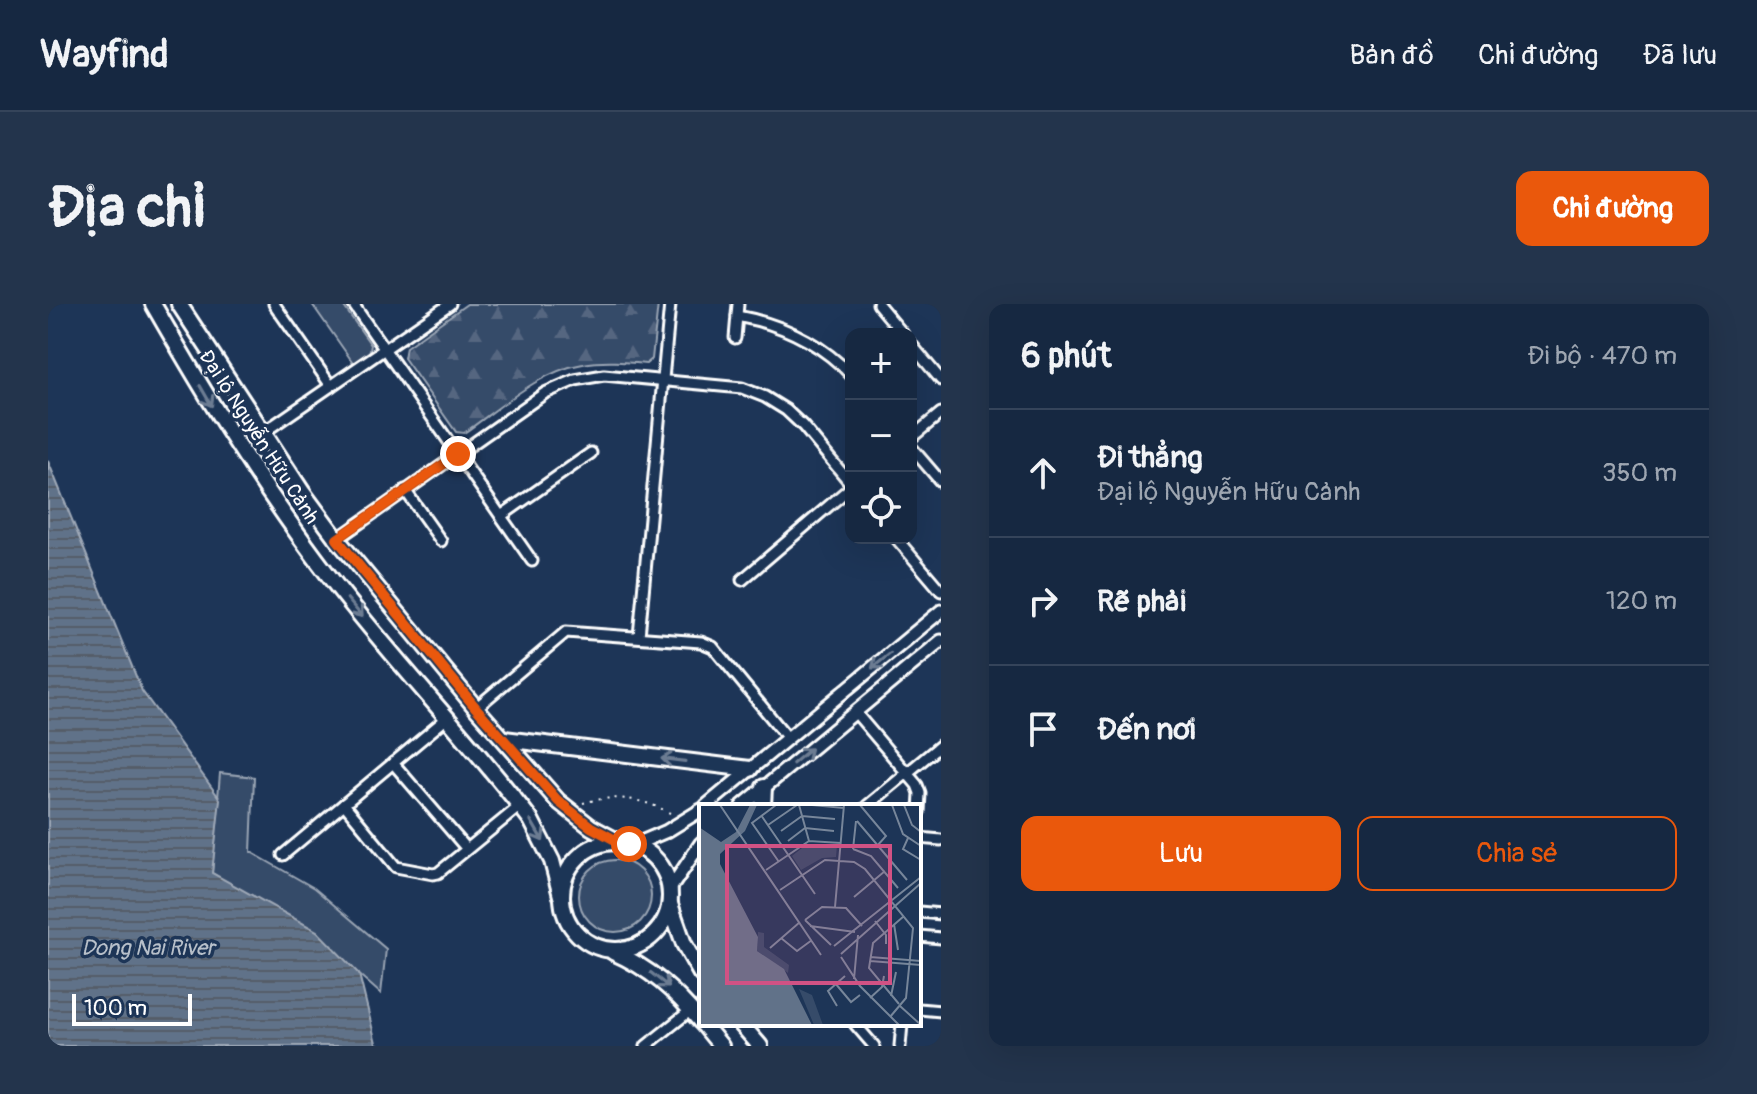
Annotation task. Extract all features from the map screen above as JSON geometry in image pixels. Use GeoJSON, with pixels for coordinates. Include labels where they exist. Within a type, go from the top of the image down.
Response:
{"type":"FeatureCollection","features":[{"type":"Feature","properties":{"kind":"main road","name":"Đại lộ Nguyễn Hữu Cảnh"},"geometry":{"type":"LineString","coordinates":[[153,304],[217,414],[296,532],[330,578],[520,806],[547,848],[561,896]]}},
{"type":"Feature","properties":{"kind":"main road","name":"Đại lộ Nguyễn Hữu Cảnh"},"geometry":{"type":"LineString","coordinates":[[179,304],[337,539],[476,708],[568,810],[591,827],[627,844]]}},
{"type":"Feature","properties":{"kind":"main road"},"geometry":{"type":"LineString","coordinates":[[504,739],[750,769]]}},
{"type":"Feature","properties":{"kind":"main road"},"geometry":{"type":"LineString","coordinates":[[763,804],[764,787]]}},
{"type":"Feature","properties":{"kind":"main road"},"geometry":{"type":"LineString","coordinates":[[699,970],[684,944],[658,862],[647,852],[627,844],[595,846],[578,857],[565,877],[561,896],[565,915],[575,932],[590,944],[609,950],[657,977],[699,1019]]}},
{"type":"Feature","properties":{"kind":"main road"},"geometry":{"type":"LineString","coordinates":[[609,950],[634,947],[651,938],[663,922],[670,896]]}},
{"type":"Feature","properties":{"kind":"main road"},"geometry":{"type":"LineString","coordinates":[[704,1026],[721,1046]]}},
{"type":"Feature","properties":{"kind":"main road"},"geometry":{"type":"LineString","coordinates":[[744,1026],[760,1046]]}},
{"type":"Feature","properties":{"kind":"street"},"geometry":{"type":"LineString","coordinates":[[274,304],[331,386]]}},
{"type":"Feature","properties":{"kind":"street"},"geometry":{"type":"LineString","coordinates":[[353,304],[532,561]]}},
{"type":"Feature","properties":{"kind":"street"},"geometry":{"type":"LineString","coordinates":[[264,432],[450,304]]}},
{"type":"Feature","properties":{"kind":"street"},"geometry":{"type":"LineString","coordinates":[[639,636],[670,304]]}},
{"type":"Feature","properties":{"kind":"street"},"geometry":{"type":"LineString","coordinates":[[735,338],[738,304]]}},
{"type":"Feature","properties":{"kind":"street"},"geometry":{"type":"LineString","coordinates":[[870,304],[892,321]]}},
{"type":"Feature","properties":{"kind":"street"},"geometry":{"type":"LineString","coordinates":[[878,304],[898,328]]}},
{"type":"Feature","properties":{"kind":"street"},"geometry":{"type":"LineString","coordinates":[[737,316],[796,333],[824,350],[845,369]]}},
{"type":"Feature","properties":{"kind":"street"},"geometry":{"type":"LineString","coordinates":[[917,351],[941,380]]}},
{"type":"Feature","properties":{"kind":"street"},"geometry":{"type":"LineString","coordinates":[[337,539],[545,393],[567,382],[604,375],[729,386],[765,397],[795,418],[845,479]]}},
{"type":"Feature","properties":{"kind":"street"},"geometry":{"type":"LineString","coordinates":[[917,433],[941,413]]}},
{"type":"Feature","properties":{"kind":"street"},"geometry":{"type":"LineString","coordinates":[[501,516],[591,453]]}},
{"type":"Feature","properties":{"kind":"street"},"geometry":{"type":"LineString","coordinates":[[917,454],[941,482]]}},
{"type":"Feature","properties":{"kind":"street"},"geometry":{"type":"LineString","coordinates":[[405,490],[441,541]]}},
{"type":"Feature","properties":{"kind":"street"},"geometry":{"type":"LineString","coordinates":[[742,580],[845,491]]}},
{"type":"Feature","properties":{"kind":"street"},"geometry":{"type":"LineString","coordinates":[[901,544],[941,591]]}},
{"type":"Feature","properties":{"kind":"street"},"geometry":{"type":"LineString","coordinates":[[708,804],[941,611]]}},
{"type":"Feature","properties":{"kind":"street"},"geometry":{"type":"LineString","coordinates":[[476,708],[566,632],[639,636],[711,645],[787,737]]}},
{"type":"Feature","properties":{"kind":"street"},"geometry":{"type":"LineString","coordinates":[[744,804],[941,641]]}},
{"type":"Feature","properties":{"kind":"street"},"geometry":{"type":"LineString","coordinates":[[855,712],[919,789],[919,804]]}},
{"type":"Feature","properties":{"kind":"street"},"geometry":{"type":"LineString","coordinates":[[283,855],[447,718]]}},
{"type":"Feature","properties":{"kind":"street"},"geometry":{"type":"LineString","coordinates":[[869,804],[941,745]]}},
{"type":"Feature","properties":{"kind":"street"},"geometry":{"type":"LineString","coordinates":[[393,763],[467,849]]}},
{"type":"Feature","properties":{"kind":"street"},"geometry":{"type":"LineString","coordinates":[[344,804],[398,869],[436,874],[520,806]]}},
{"type":"Feature","properties":{"kind":"street"},"geometry":{"type":"LineString","coordinates":[[627,844],[667,831],[699,811]]}},
{"type":"Feature","properties":{"kind":"street"},"geometry":{"type":"LineString","coordinates":[[921,838],[941,840]]}},
{"type":"Feature","properties":{"kind":"street"},"geometry":{"type":"LineString","coordinates":[[670,896],[699,846]]}},
{"type":"Feature","properties":{"kind":"street"},"geometry":{"type":"LineString","coordinates":[[921,912],[941,914]]}},
{"type":"Feature","properties":{"kind":"street"},"geometry":{"type":"LineString","coordinates":[[921,936],[941,938]]}},
{"type":"Feature","properties":{"kind":"street"},"geometry":{"type":"LineString","coordinates":[[921,1009],[941,1011]]}},
{"type":"Feature","properties":{"kind":"street"},"geometry":{"type":"LineString","coordinates":[[646,1046],[691,1010]]}},
{"type":"Feature","properties":{"kind":"street"},"geometry":{"type":"LineString","coordinates":[[857,1026],[874,1046]]}},
{"type":"Feature","properties":{"kind":"street"},"geometry":{"type":"LineString","coordinates":[[900,1046],[902,1026]]}},
{"type":"Feature","properties":{"kind":"path"},"geometry":{"type":"LineString","coordinates":[[583,803],[625,798],[652,804],[670,813]]}},
{"type":"Feature","properties":{"kind":"green space"},"geometry":{"type":"Polygon","coordinates":[[[312,304],[342,304],[371,345],[369,354],[354,364],[312,304]]]}},
{"type":"Feature","properties":{"kind":"green space"},"geometry":{"type":"Polygon","coordinates":[[[467,304],[658,304],[652,359],[646,364],[599,362],[567,368],[520,392],[464,433],[456,432],[404,358],[406,347],[467,304]]]}},
{"type":"Feature","properties":{"kind":"green space"},"geometry":{"type":"Polygon","coordinates":[[[220,773],[254,777],[251,852],[314,888],[386,949],[381,994],[355,971],[212,873],[220,773]]]}},
{"type":"Feature","properties":{"kind":"green space"},"geometry":{"type":"Polygon","coordinates":[[[615,860],[635,866],[645,876],[651,896],[645,916],[635,926],[615,932],[595,926],[585,916],[579,896],[585,876],[595,866],[615,860]]]}},
{"type":"Feature","properties":{"kind":"water","name":"Dong Nai River"},"geometry":{"type":"Polygon","coordinates":[[[48,461],[142,691],[220,799],[212,873],[317,931],[359,974],[376,1043],[381,1046],[48,1046],[48,461]]]}},
{"type":"Feature","properties":{"kind":"route"},"geometry":{"type":"LineString","coordinates":[[458,454],[337,539],[476,708],[558,801],[591,827],[629,844]]}}]}
